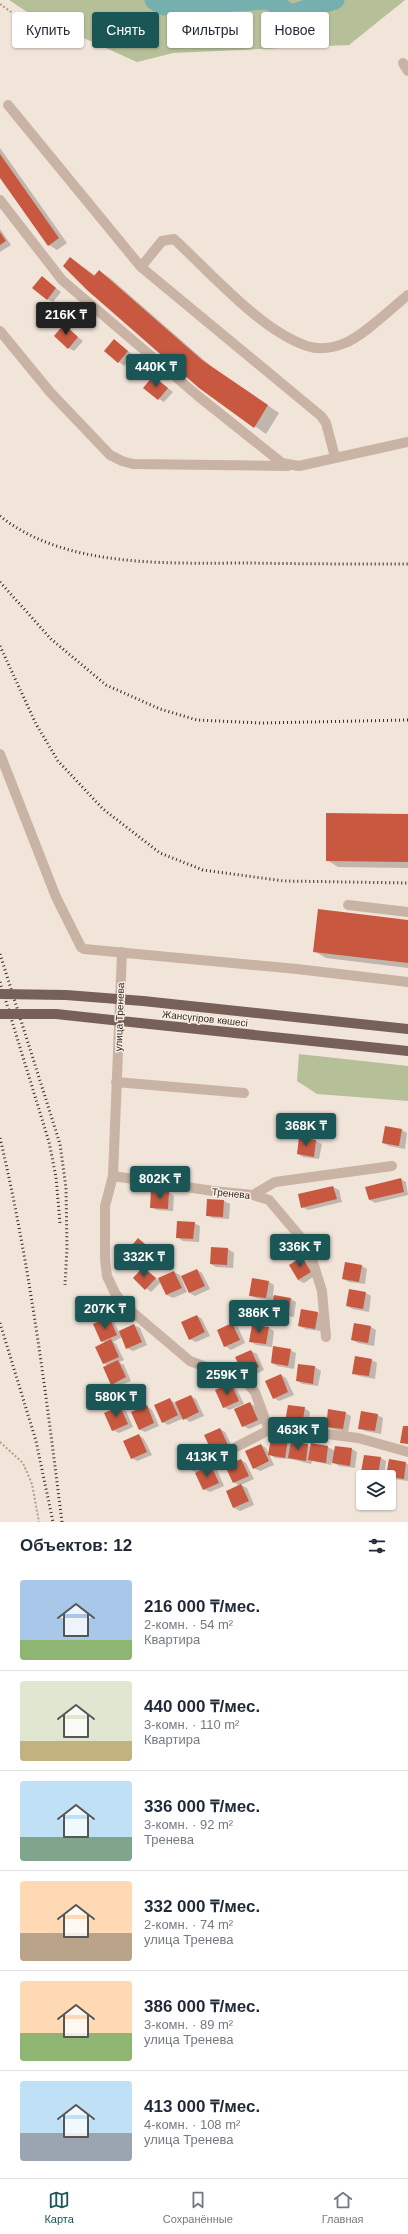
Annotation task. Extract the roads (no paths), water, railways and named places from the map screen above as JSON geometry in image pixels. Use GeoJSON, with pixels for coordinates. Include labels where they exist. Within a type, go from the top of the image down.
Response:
{"type":"FeatureCollection","features":[{"type":"Feature","properties":{"kind":"main road","name":"Жансүгіров көшесі"},"geometry":{"type":"LineString","coordinates":[[0,994],[66,995],[143,1001],[408,1029]]}},
{"type":"Feature","properties":{"kind":"main road","name":"Жансүгіров көшесі"},"geometry":{"type":"LineString","coordinates":[[0,1014],[56,1014],[408,1051]]}},
{"type":"Feature","properties":{"kind":"street"},"geometry":{"type":"LineString","coordinates":[[8,105],[141,267],[321,416],[326,422],[334,457]]}},
{"type":"Feature","properties":{"kind":"street"},"geometry":{"type":"LineString","coordinates":[[0,200],[62,280],[198,396],[282,463],[291,466]]}},
{"type":"Feature","properties":{"kind":"street"},"geometry":{"type":"LineString","coordinates":[[141,267],[162,241],[174,239],[251,311],[286,336],[308,347],[326,349],[346,343],[408,295]]}},
{"type":"Feature","properties":{"kind":"street"},"geometry":{"type":"LineString","coordinates":[[0,331],[50,392],[110,455],[122,461],[133,464],[291,466],[408,442]]}},
{"type":"Feature","properties":{"kind":"street"},"geometry":{"type":"LineString","coordinates":[[0,754],[56,897],[77,942],[84,949],[297,969],[408,982]]}},
{"type":"Feature","properties":{"kind":"street"},"geometry":{"type":"LineString","coordinates":[[348,906],[408,912]]}},
{"type":"Feature","properties":{"kind":"street","name":"улица Тренева"},"geometry":{"type":"LineString","coordinates":[[122,952],[113,1176],[104,1206],[105,1259],[107,1276],[115,1293],[124,1305],[190,1361],[246,1382],[255,1392],[269,1430]]}},
{"type":"Feature","properties":{"kind":"street"},"geometry":{"type":"LineString","coordinates":[[116,1082],[244,1093]]}},
{"type":"Feature","properties":{"kind":"street"},"geometry":{"type":"LineString","coordinates":[[253,1195],[275,1182],[392,1166]]}},
{"type":"Feature","properties":{"kind":"street","name":"Тренева"},"geometry":{"type":"LineString","coordinates":[[113,1176],[213,1192],[253,1195],[269,1200],[302,1239],[308,1250],[322,1291],[326,1337]]}},
{"type":"Feature","properties":{"kind":"street"},"geometry":{"type":"LineString","coordinates":[[211,1460],[269,1430],[311,1432],[358,1438],[408,1452]]}},
{"type":"Feature","properties":{"kind":"waterway"},"geometry":{"type":"LineString","coordinates":[[154,0],[164,6],[268,0]]}},
{"type":"Feature","properties":{"kind":"waterway"},"geometry":{"type":"LineString","coordinates":[[269,0],[291,14],[335,0]]}},
{"type":"Feature","properties":{"kind":"railway"},"geometry":{"type":"LineString","coordinates":[[0,516],[26,533],[56,546],[87,554],[120,559],[187,563],[408,564]]}},
{"type":"Feature","properties":{"kind":"railway"},"geometry":{"type":"LineString","coordinates":[[0,582],[51,639],[106,685],[160,709],[197,720],[261,723],[408,720]]}},
{"type":"Feature","properties":{"kind":"railway"},"geometry":{"type":"LineString","coordinates":[[0,646],[36,724],[58,761],[103,809],[160,853],[203,870],[284,881],[408,883]]}},
{"type":"Feature","properties":{"kind":"railway"},"geometry":{"type":"LineString","coordinates":[[0,954],[60,1144],[66,1188],[67,1248],[65,1285]]}},
{"type":"Feature","properties":{"kind":"railway"},"geometry":{"type":"LineString","coordinates":[[0,982],[49,1142],[56,1177],[60,1223]]}},
{"type":"Feature","properties":{"kind":"railway"},"geometry":{"type":"LineString","coordinates":[[0,1138],[11,1185],[29,1281],[62,1522]]}},
{"type":"Feature","properties":{"kind":"railway"},"geometry":{"type":"LineString","coordinates":[[0,1323],[36,1441],[53,1522]]}}]}
